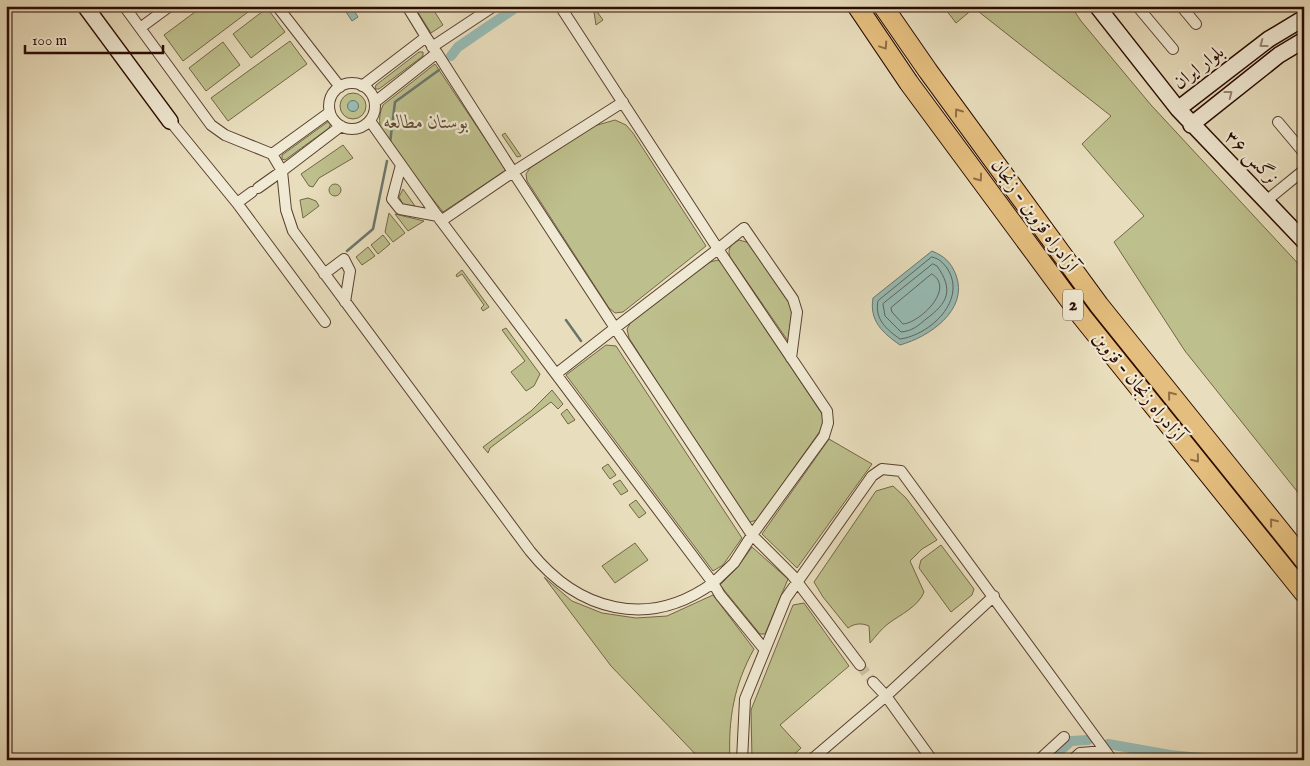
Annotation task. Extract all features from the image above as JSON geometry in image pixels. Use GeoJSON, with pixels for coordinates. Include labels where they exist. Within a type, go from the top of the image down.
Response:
{"type":"FeatureCollection","features":[{"type":"Feature","properties":{"kind":"highway","name":"آزادراه زنجان - قزوین"},"geometry":{"type":"LineString","coordinates":[[856,6],[909,83],[1082,317],[1304,593]]}},
{"type":"Feature","properties":{"kind":"highway","name":"آزادراه قزوین - زنجان"},"geometry":{"type":"LineString","coordinates":[[884,6],[928,71],[1099,305],[1304,560]]}},
{"type":"Feature","properties":{"kind":"street"},"geometry":{"type":"LineString","coordinates":[[85,6],[170,121],[237,203],[325,322]]}},
{"type":"Feature","properties":{"kind":"street"},"geometry":{"type":"LineString","coordinates":[[124,6],[211,125],[225,135],[272,154],[282,171],[286,210],[293,231],[530,550],[560,583],[588,599],[616,607],[650,610],[680,603],[714,583],[734,563],[752,535],[824,436],[828,422],[827,411],[718,249],[560,6]]}},
{"type":"Feature","properties":{"kind":"street"},"geometry":{"type":"LineString","coordinates":[[140,28],[170,6]]}},
{"type":"Feature","properties":{"kind":"street"},"geometry":{"type":"LineString","coordinates":[[278,6],[340,87]]}},
{"type":"Feature","properties":{"kind":"street"},"geometry":{"type":"LineString","coordinates":[[407,6],[513,172],[752,535],[798,581],[860,665]]}},
{"type":"Feature","properties":{"kind":"street"},"geometry":{"type":"LineString","coordinates":[[362,86],[432,46],[494,6]]}},
{"type":"Feature","properties":{"kind":"street"},"geometry":{"type":"LineString","coordinates":[[1097,6],[1178,109]]}},
{"type":"Feature","properties":{"kind":"street"},"geometry":{"type":"LineString","coordinates":[[1137,6],[1173,50]]}},
{"type":"Feature","properties":{"kind":"street"},"geometry":{"type":"LineString","coordinates":[[1181,6],[1196,24]]}},
{"type":"Feature","properties":{"kind":"street","name":"بلوار ایران"},"geometry":{"type":"LineString","coordinates":[[1304,18],[1268,39],[1178,109],[1191,125],[1279,55],[1304,40]]}},
{"type":"Feature","properties":{"kind":"street"},"geometry":{"type":"LineString","coordinates":[[375,102],[432,46]]}},
{"type":"Feature","properties":{"kind":"street"},"geometry":{"type":"LineString","coordinates":[[350,84],[362,86],[372,95],[375,102],[374,112],[370,121],[356,129],[341,126],[330,112],[331,98],[340,87],[350,84]]}},
{"type":"Feature","properties":{"kind":"street"},"geometry":{"type":"LineString","coordinates":[[401,166],[392,199],[400,209],[439,218],[622,102]]}},
{"type":"Feature","properties":{"kind":"street"},"geometry":{"type":"LineString","coordinates":[[272,154],[330,112]]}},
{"type":"Feature","properties":{"kind":"street"},"geometry":{"type":"LineString","coordinates":[[370,121],[439,218],[765,650]]}},
{"type":"Feature","properties":{"kind":"street"},"geometry":{"type":"LineString","coordinates":[[1278,122],[1304,153]]}},
{"type":"Feature","properties":{"kind":"street","name":"نرگس ۳۶"},"geometry":{"type":"LineString","coordinates":[[1191,125],[1304,241]]}},
{"type":"Feature","properties":{"kind":"street"},"geometry":{"type":"LineString","coordinates":[[237,203],[341,126]]}},
{"type":"Feature","properties":{"kind":"street"},"geometry":{"type":"LineString","coordinates":[[1266,201],[1304,170]]}},
{"type":"Feature","properties":{"kind":"street"},"geometry":{"type":"LineString","coordinates":[[556,374],[744,228],[793,299],[797,312],[791,358]]}},
{"type":"Feature","properties":{"kind":"street"},"geometry":{"type":"LineString","coordinates":[[324,274],[344,259],[350,271],[344,302]]}},
{"type":"Feature","properties":{"kind":"street"},"geometry":{"type":"LineString","coordinates":[[742,760],[745,698],[786,598],[872,476],[882,469],[901,471],[1112,760]]}},
{"type":"Feature","properties":{"kind":"street"},"geometry":{"type":"LineString","coordinates":[[811,760],[886,696],[994,596]]}},
{"type":"Feature","properties":{"kind":"street"},"geometry":{"type":"LineString","coordinates":[[872,682],[886,696],[932,760]]}},
{"type":"Feature","properties":{"kind":"street"},"geometry":{"type":"LineString","coordinates":[[1039,760],[1064,737]]}},
{"type":"Feature","properties":{"kind":"street"},"geometry":{"type":"LineString","coordinates":[[1072,760],[1080,753],[1105,751]]}},
{"type":"Feature","properties":{"kind":"green space"},"geometry":{"type":"Polygon","coordinates":[[[203,6],[256,6],[183,61],[164,35],[203,6]]]}},
{"type":"Feature","properties":{"kind":"green space"},"geometry":{"type":"Polygon","coordinates":[[[414,6],[431,6],[443,25],[431,33],[414,6]]]}},
{"type":"Feature","properties":{"kind":"green space"},"geometry":{"type":"Polygon","coordinates":[[[593,6],[603,20],[596,25],[593,6]]]}},
{"type":"Feature","properties":{"kind":"green space"},"geometry":{"type":"Polygon","coordinates":[[[943,6],[1071,6],[1081,21],[1151,105],[1304,270],[1304,500],[1185,351],[1114,242],[1144,216],[1082,144],[1111,116],[974,8],[956,23],[943,6]]]}},
{"type":"Feature","properties":{"kind":"green space"},"geometry":{"type":"Polygon","coordinates":[[[267,8],[285,32],[251,58],[233,34],[267,8]]]}},
{"type":"Feature","properties":{"kind":"green space"},"geometry":{"type":"Polygon","coordinates":[[[290,41],[307,64],[228,121],[211,98],[290,41]]]}},
{"type":"Feature","properties":{"kind":"green space"},"geometry":{"type":"Polygon","coordinates":[[[223,42],[240,65],[206,91],[189,68],[223,42]]]}},
{"type":"Feature","properties":{"kind":"green space"},"geometry":{"type":"Polygon","coordinates":[[[419,52],[423,52],[423,56],[379,89],[375,89],[376,85],[419,52]]]}},
{"type":"Feature","properties":{"kind":"green space","name":"بوستان مطالعه"},"geometry":{"type":"Polygon","coordinates":[[[435,64],[506,170],[443,212],[383,137],[380,121],[383,105],[435,64]]]}},
{"type":"Feature","properties":{"kind":"green space"},"geometry":{"type":"Polygon","coordinates":[[[353,93],[363,96],[366,106],[363,116],[353,119],[343,116],[340,106],[343,96],[353,93]]]}},
{"type":"Feature","properties":{"kind":"green space"},"geometry":{"type":"Polygon","coordinates":[[[615,120],[626,125],[633,133],[706,246],[623,312],[615,313],[609,308],[527,181],[526,174],[530,168],[594,126],[615,120]]]}},
{"type":"Feature","properties":{"kind":"green space"},"geometry":{"type":"Polygon","coordinates":[[[329,121],[331,123],[329,128],[285,160],[282,159],[282,155],[329,121]]]}},
{"type":"Feature","properties":{"kind":"green space"},"geometry":{"type":"Polygon","coordinates":[[[505,133],[521,156],[517,157],[502,135],[505,133]]]}},
{"type":"Feature","properties":{"kind":"green space"},"geometry":{"type":"Polygon","coordinates":[[[343,145],[353,158],[319,178],[313,187],[309,186],[301,174],[343,145]]]}},
{"type":"Feature","properties":{"kind":"green space"},"geometry":{"type":"Polygon","coordinates":[[[333,184],[337,184],[341,190],[337,196],[333,196],[329,192],[329,188],[333,184]]]}},
{"type":"Feature","properties":{"kind":"green space"},"geometry":{"type":"Polygon","coordinates":[[[403,189],[415,206],[404,206],[399,197],[403,189]]]}},
{"type":"Feature","properties":{"kind":"green space"},"geometry":{"type":"Polygon","coordinates":[[[308,198],[316,201],[319,206],[303,218],[300,200],[308,198]]]}},
{"type":"Feature","properties":{"kind":"green space"},"geometry":{"type":"Polygon","coordinates":[[[389,213],[405,233],[393,242],[385,232],[389,213]]]}},
{"type":"Feature","properties":{"kind":"green space"},"geometry":{"type":"Polygon","coordinates":[[[395,214],[424,221],[408,231],[395,214]]]}},
{"type":"Feature","properties":{"kind":"green space"},"geometry":{"type":"Polygon","coordinates":[[[383,235],[390,244],[378,254],[371,245],[383,235]]]}},
{"type":"Feature","properties":{"kind":"green space"},"geometry":{"type":"Polygon","coordinates":[[[739,240],[750,243],[789,302],[792,312],[788,341],[730,257],[730,247],[739,240]]]}},
{"type":"Feature","properties":{"kind":"green space"},"geometry":{"type":"Polygon","coordinates":[[[368,247],[375,256],[362,265],[356,257],[368,247]]]}},
{"type":"Feature","properties":{"kind":"green space"},"geometry":{"type":"Polygon","coordinates":[[[718,260],[723,264],[822,414],[824,422],[820,431],[757,520],[750,522],[744,518],[629,338],[627,329],[632,320],[710,262],[718,260]]]}},
{"type":"Feature","properties":{"kind":"green space"},"geometry":{"type":"Polygon","coordinates":[[[462,270],[489,307],[483,311],[481,308],[484,305],[462,274],[457,277],[456,275],[462,270]]]}},
{"type":"Feature","properties":{"kind":"green space"},"geometry":{"type":"Polygon","coordinates":[[[506,328],[540,374],[534,386],[526,391],[511,372],[525,361],[502,330],[506,328]]]}},
{"type":"Feature","properties":{"kind":"green space"},"geometry":{"type":"Polygon","coordinates":[[[606,345],[616,346],[742,538],[723,565],[713,571],[566,375],[606,345]]]}},
{"type":"Feature","properties":{"kind":"green space"},"geometry":{"type":"Polygon","coordinates":[[[552,390],[563,404],[558,409],[551,402],[490,448],[488,453],[483,447],[531,411],[552,390]]]}},
{"type":"Feature","properties":{"kind":"green space"},"geometry":{"type":"Polygon","coordinates":[[[567,409],[575,420],[568,424],[561,414],[567,409]]]}},
{"type":"Feature","properties":{"kind":"green space"},"geometry":{"type":"Polygon","coordinates":[[[829,439],[872,464],[797,568],[762,534],[829,439]]]}},
{"type":"Feature","properties":{"kind":"green space"},"geometry":{"type":"Polygon","coordinates":[[[608,464],[616,475],[610,479],[602,468],[608,464]]]}},
{"type":"Feature","properties":{"kind":"green space"},"geometry":{"type":"Polygon","coordinates":[[[620,480],[628,491],[621,495],[613,484],[620,480]]]}},
{"type":"Feature","properties":{"kind":"green space"},"geometry":{"type":"Polygon","coordinates":[[[893,486],[906,498],[937,540],[922,549],[910,561],[924,592],[922,597],[909,610],[886,625],[870,643],[869,626],[858,624],[848,628],[823,597],[814,582],[876,491],[893,486]]]}},
{"type":"Feature","properties":{"kind":"green space"},"geometry":{"type":"Polygon","coordinates":[[[636,500],[646,513],[639,518],[629,505],[636,500]]]}},
{"type":"Feature","properties":{"kind":"green space"},"geometry":{"type":"Polygon","coordinates":[[[635,543],[648,560],[615,583],[602,566],[635,543]]]}},
{"type":"Feature","properties":{"kind":"green space"},"geometry":{"type":"Polygon","coordinates":[[[941,545],[974,589],[972,595],[951,612],[919,568],[921,560],[941,545]]]}},
{"type":"Feature","properties":{"kind":"green space"},"geometry":{"type":"Polygon","coordinates":[[[752,547],[788,579],[765,634],[760,634],[720,585],[737,568],[752,547]]]}},
{"type":"Feature","properties":{"kind":"green space"},"geometry":{"type":"Polygon","coordinates":[[[544,577],[572,601],[602,613],[636,618],[667,616],[713,595],[754,649],[737,689],[731,716],[730,760],[701,760],[611,666],[544,577]]]}},
{"type":"Feature","properties":{"kind":"green space"},"geometry":{"type":"Polygon","coordinates":[[[804,603],[849,666],[780,725],[801,748],[788,760],[752,760],[751,710],[793,605],[804,603]]]}},
{"type":"Feature","properties":{"kind":"water"},"geometry":{"type":"Polygon","coordinates":[[[351,6],[358,17],[352,21],[344,9],[351,6]]]}},
{"type":"Feature","properties":{"kind":"water"},"geometry":{"type":"Polygon","coordinates":[[[353,100],[359,106],[353,112],[347,106],[353,100]]]}},
{"type":"Feature","properties":{"kind":"water"},"geometry":{"type":"Polygon","coordinates":[[[932,251],[947,260],[952,266],[959,288],[957,300],[952,310],[934,329],[923,336],[900,345],[883,331],[875,320],[872,306],[873,298],[932,251]]]}},
{"type":"Feature","properties":{"kind":"waterway"},"geometry":{"type":"LineString","coordinates":[[451,56],[458,47],[518,6]]}},
{"type":"Feature","properties":{"kind":"waterway"},"geometry":{"type":"LineString","coordinates":[[390,143],[395,102],[439,70]]}},
{"type":"Feature","properties":{"kind":"waterway"},"geometry":{"type":"LineString","coordinates":[[347,251],[373,229],[387,161]]}},
{"type":"Feature","properties":{"kind":"waterway"},"geometry":{"type":"LineString","coordinates":[[566,320],[581,341]]}},
{"type":"Feature","properties":{"kind":"waterway"},"geometry":{"type":"LineString","coordinates":[[1050,760],[1071,741],[1088,740]]}},
{"type":"Feature","properties":{"kind":"waterway"},"geometry":{"type":"LineString","coordinates":[[1108,744],[1170,755],[1221,760]]}},
{"type":"Feature","properties":{"kind":"tunnel"},"geometry":{"type":"LineString","coordinates":[[860,665],[873,682]]}}]}
